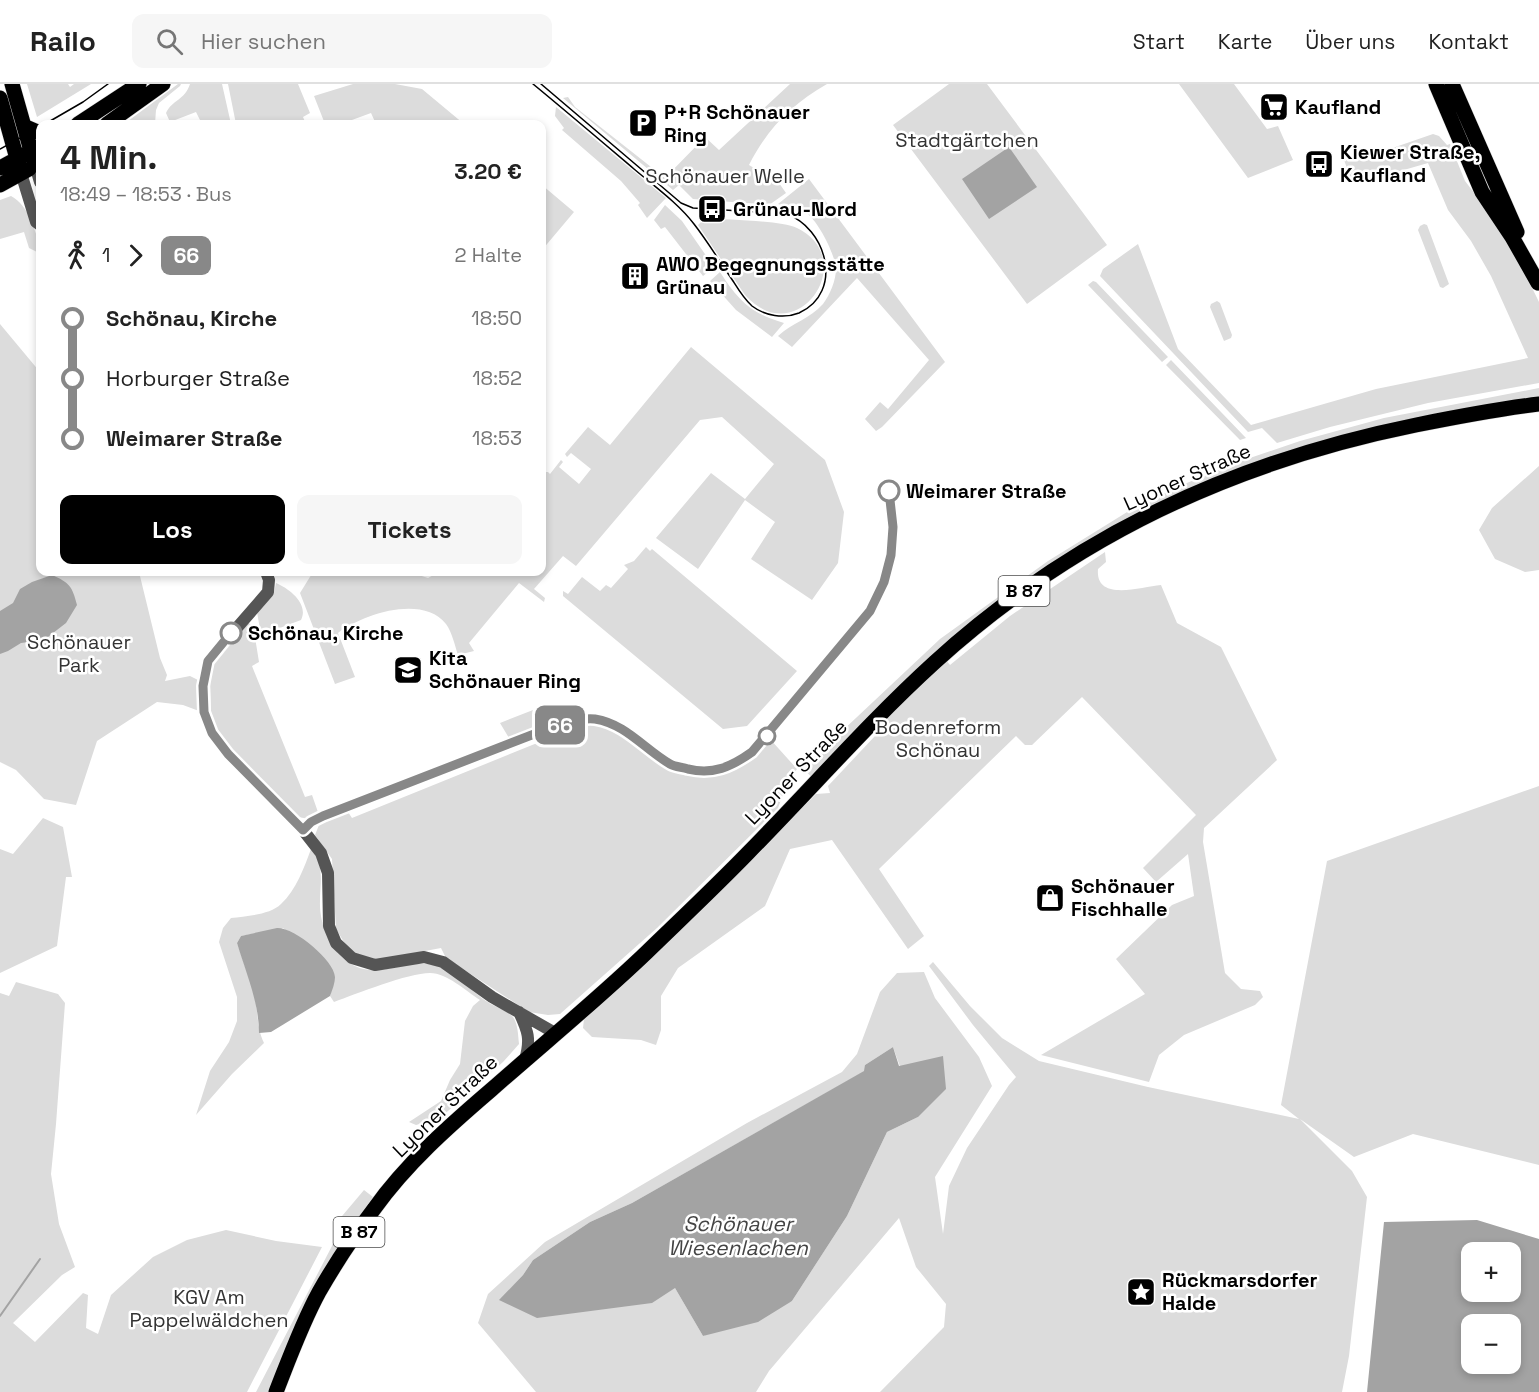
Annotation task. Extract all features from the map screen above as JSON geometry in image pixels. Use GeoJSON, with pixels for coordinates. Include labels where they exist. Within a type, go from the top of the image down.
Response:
{"type":"FeatureCollection","features":[{"type":"Feature","properties":{"kind":"main road"},"geometry":{"type":"LineString","coordinates":[[12,84],[31,159]]}},
{"type":"Feature","properties":{"kind":"main road"},"geometry":{"type":"LineString","coordinates":[[84,120],[139,84]]}},
{"type":"Feature","properties":{"kind":"main road"},"geometry":{"type":"LineString","coordinates":[[113,120],[163,84]]}},
{"type":"Feature","properties":{"kind":"main road"},"geometry":{"type":"LineString","coordinates":[[1436,84],[1482,192],[1512,237],[1539,284]]}},
{"type":"Feature","properties":{"kind":"main road"},"geometry":{"type":"LineString","coordinates":[[1452,84],[1539,284]]}},
{"type":"Feature","properties":{"kind":"main road"},"geometry":{"type":"LineString","coordinates":[[0,98],[31,159]]}},
{"type":"Feature","properties":{"kind":"main road"},"geometry":{"type":"LineString","coordinates":[[24,126],[36,131]]}},
{"type":"Feature","properties":{"kind":"main road"},"geometry":{"type":"LineString","coordinates":[[0,168],[31,159]]}},
{"type":"Feature","properties":{"kind":"main road"},"geometry":{"type":"LineString","coordinates":[[0,185],[31,159]]}},
{"type":"Feature","properties":{"kind":"main road","name":"Lyoner Straße"},"geometry":{"type":"LineString","coordinates":[[276,1392],[318,1294],[375,1207],[422,1154],[461,1116],[644,955],[738,863],[865,730],[936,661],[974,629],[1053,571],[1095,544],[1174,501],[1256,468],[1362,437],[1539,402]]}},
{"type":"Feature","properties":{"kind":"street"},"geometry":{"type":"LineString","coordinates":[[31,159],[36,222]]}},
{"type":"Feature","properties":{"kind":"street"},"geometry":{"type":"LineString","coordinates":[[268,576],[268,592],[208,661],[203,686],[204,712],[212,733],[228,754],[303,830],[321,853],[328,873],[329,926],[336,942],[352,958],[375,965],[424,957],[442,962],[492,997],[555,1033]]}},
{"type":"Feature","properties":{"kind":"street"},"geometry":{"type":"LineString","coordinates":[[518,1011],[527,1029],[530,1043],[525,1060]]}},
{"type":"Feature","properties":{"kind":"green space"},"geometry":{"type":"Polygon","coordinates":[[[27,84],[68,84],[70,87],[74,84],[91,84],[37,117],[27,84]]]}},
{"type":"Feature","properties":{"kind":"green space"},"geometry":{"type":"Polygon","coordinates":[[[181,84],[159,103],[155,120],[129,120],[181,84]]]}},
{"type":"Feature","properties":{"kind":"green space"},"geometry":{"type":"Polygon","coordinates":[[[190,84],[222,84],[230,120],[200,120],[196,112],[169,120],[166,113],[190,84]]]}},
{"type":"Feature","properties":{"kind":"green space"},"geometry":{"type":"Polygon","coordinates":[[[228,84],[298,84],[310,113],[303,117],[304,120],[235,120],[228,84]]]}},
{"type":"Feature","properties":{"kind":"green space"},"geometry":{"type":"Polygon","coordinates":[[[353,84],[395,84],[422,89],[459,120],[374,120],[371,113],[352,120],[323,120],[314,96],[353,84]]]}},
{"type":"Feature","properties":{"kind":"green space","name":"Schönauer Welle"},"geometry":{"type":"Polygon","coordinates":[[[790,84],[827,84],[782,118],[764,140],[749,165],[764,174],[770,170],[786,193],[769,205],[693,199],[679,185],[673,190],[563,98],[568,97],[575,107],[665,178],[705,137],[719,150],[790,84]]]}},
{"type":"Feature","properties":{"kind":"green space","name":"Stadtgärtchen"},"geometry":{"type":"Polygon","coordinates":[[[949,84],[987,84],[1107,245],[1027,304],[893,125],[949,84]]]}},
{"type":"Feature","properties":{"kind":"green space"},"geometry":{"type":"Polygon","coordinates":[[[1179,84],[1234,84],[1267,129],[1278,126],[1293,160],[1248,178],[1179,84]]]}},
{"type":"Feature","properties":{"kind":"green space"},"geometry":{"type":"Polygon","coordinates":[[[556,107],[666,198],[647,218],[638,205],[640,203],[621,181],[562,130],[564,128],[555,116],[556,107]]]}},
{"type":"Feature","properties":{"kind":"green space"},"geometry":{"type":"Polygon","coordinates":[[[1433,134],[1439,136],[1447,145],[1450,144],[1465,181],[1505,233],[1539,302],[1539,383],[1428,403],[1330,427],[1277,443],[1262,428],[1248,432],[1100,276],[1103,269],[1138,244],[1178,349],[1251,425],[1376,389],[1528,358],[1491,276],[1471,241],[1448,210],[1428,163],[1376,178],[1351,179],[1344,160],[1349,156],[1381,152],[1433,134]]]}},
{"type":"Feature","properties":{"kind":"green space"},"geometry":{"type":"Polygon","coordinates":[[[809,179],[945,362],[876,431],[865,419],[880,402],[888,409],[929,360],[857,278],[792,347],[778,336],[823,304],[835,278],[833,255],[815,222],[799,209],[778,204],[809,179]]]}},
{"type":"Feature","properties":{"kind":"green space"},"geometry":{"type":"Polygon","coordinates":[[[546,188],[574,212],[546,245],[546,188]]]}},
{"type":"Feature","properties":{"kind":"green space"},"geometry":{"type":"Polygon","coordinates":[[[11,196],[27,211],[36,235],[36,252],[29,248],[24,232],[0,239],[0,200],[11,196]]]}},
{"type":"Feature","properties":{"kind":"green space"},"geometry":{"type":"Polygon","coordinates":[[[665,205],[682,221],[714,267],[703,276],[665,227],[661,229],[654,220],[665,205]]]}},
{"type":"Feature","properties":{"kind":"green space"},"geometry":{"type":"Polygon","coordinates":[[[705,218],[766,222],[797,228],[815,242],[823,260],[822,278],[814,295],[801,307],[784,313],[765,310],[745,295],[698,225],[705,218]]]}},
{"type":"Feature","properties":{"kind":"green space"},"geometry":{"type":"Polygon","coordinates":[[[1424,224],[1427,225],[1449,284],[1443,288],[1440,287],[1418,230],[1424,224]]]}},
{"type":"Feature","properties":{"kind":"green space"},"geometry":{"type":"Polygon","coordinates":[[[720,272],[746,305],[784,323],[772,337],[736,310],[710,281],[720,272]]]}},
{"type":"Feature","properties":{"kind":"green space"},"geometry":{"type":"Polygon","coordinates":[[[1093,281],[1168,357],[1162,362],[1088,285],[1093,281]]]}},
{"type":"Feature","properties":{"kind":"green space"},"geometry":{"type":"Polygon","coordinates":[[[1217,301],[1220,303],[1232,335],[1224,341],[1210,307],[1217,301]]]}},
{"type":"Feature","properties":{"kind":"green space","name":"Schönauer Park"},"geometry":{"type":"Polygon","coordinates":[[[0,324],[36,367],[36,576],[140,576],[160,658],[167,675],[165,681],[190,676],[200,681],[199,711],[183,705],[157,702],[97,741],[76,805],[44,799],[16,770],[0,762],[0,324]]]}},
{"type":"Feature","properties":{"kind":"green space"},"geometry":{"type":"Polygon","coordinates":[[[691,347],[825,460],[844,512],[838,563],[812,600],[751,559],[775,522],[745,500],[698,569],[656,538],[711,473],[745,499],[774,464],[722,417],[700,420],[576,566],[563,556],[546,575],[546,472],[550,474],[561,460],[563,462],[559,467],[579,484],[591,469],[571,453],[567,457],[565,454],[588,427],[610,445],[691,347]]]}},
{"type":"Feature","properties":{"kind":"green space"},"geometry":{"type":"Polygon","coordinates":[[[1171,360],[1246,438],[1240,440],[1166,365],[1171,360]]]}},
{"type":"Feature","properties":{"kind":"green space"},"geometry":{"type":"Polygon","coordinates":[[[1539,388],[1539,396],[1441,413],[1309,446],[1051,567],[813,779],[805,770],[807,764],[940,639],[1048,561],[1132,509],[1238,462],[1300,441],[1384,418],[1539,388]]]}},
{"type":"Feature","properties":{"kind":"green space"},"geometry":{"type":"Polygon","coordinates":[[[1539,466],[1539,570],[1525,572],[1495,559],[1479,530],[1492,508],[1539,466]]]}},
{"type":"Feature","properties":{"kind":"green space"},"geometry":{"type":"Polygon","coordinates":[[[646,547],[650,551],[652,549],[797,671],[747,726],[723,729],[563,596],[563,591],[568,594],[582,577],[600,591],[606,585],[611,588],[628,569],[624,565],[634,561],[646,547]]]}},
{"type":"Feature","properties":{"kind":"green space","name":"Bodenreform Schönau"},"geometry":{"type":"Polygon","coordinates":[[[1105,552],[1106,562],[1098,569],[1099,579],[1104,586],[1111,589],[1131,590],[1161,585],[1177,623],[1221,647],[1277,760],[1204,828],[1203,842],[1225,973],[1241,989],[1260,991],[1263,997],[1255,1005],[1184,1035],[1159,1055],[1149,1082],[1041,1055],[1145,994],[1116,959],[1172,905],[1194,896],[1188,854],[1156,882],[1143,868],[1196,815],[1082,697],[1032,745],[1025,745],[1016,736],[879,869],[924,936],[908,949],[832,840],[790,849],[765,906],[678,968],[661,996],[661,1030],[656,1045],[641,1040],[592,1037],[583,1028],[584,1019],[816,794],[830,793],[828,786],[875,736],[878,724],[946,660],[950,665],[1010,616],[1105,552]]]}},
{"type":"Feature","properties":{"kind":"green space"},"geometry":{"type":"Polygon","coordinates":[[[311,576],[422,576],[428,578],[432,576],[545,576],[534,589],[545,598],[544,602],[519,583],[469,643],[474,651],[458,655],[446,624],[436,615],[423,610],[392,610],[362,619],[338,633],[355,677],[335,684],[300,593],[311,576]]]}},
{"type":"Feature","properties":{"kind":"green space"},"geometry":{"type":"Polygon","coordinates":[[[276,583],[297,598],[303,614],[301,620],[261,635],[257,612],[274,593],[276,583]]]}},
{"type":"Feature","properties":{"kind":"green space"},"geometry":{"type":"Polygon","coordinates":[[[248,623],[253,625],[259,662],[252,666],[305,797],[312,795],[319,815],[309,819],[298,817],[241,761],[215,729],[211,716],[210,676],[221,651],[248,623]]]}},
{"type":"Feature","properties":{"kind":"green space"},"geometry":{"type":"Polygon","coordinates":[[[533,710],[537,726],[509,738],[500,723],[533,710]]]}},
{"type":"Feature","properties":{"kind":"green space"},"geometry":{"type":"Polygon","coordinates":[[[594,723],[616,730],[676,772],[704,776],[732,771],[748,761],[770,739],[797,769],[788,781],[778,808],[657,928],[560,1014],[529,1012],[446,958],[441,948],[377,960],[350,952],[336,929],[332,859],[315,835],[319,825],[348,812],[352,818],[562,733],[561,728],[594,723]]]}},
{"type":"Feature","properties":{"kind":"green space"},"geometry":{"type":"Polygon","coordinates":[[[1539,786],[1539,1165],[1413,1134],[1354,1157],[1300,1119],[1352,1171],[1367,1197],[1349,1356],[1342,1392],[880,1392],[944,1327],[946,1304],[916,1267],[899,1218],[769,1371],[756,1392],[536,1392],[478,1323],[488,1294],[545,1242],[747,1123],[842,1072],[857,1054],[880,992],[897,973],[924,972],[935,998],[979,1057],[992,1086],[935,1177],[943,1234],[949,1186],[967,1148],[1016,1077],[929,966],[933,962],[970,1006],[1002,1038],[1039,1061],[1299,1119],[1281,1105],[1327,861],[1539,786]],[[893,1047],[865,1065],[865,1071],[632,1203],[590,1222],[533,1260],[523,1275],[500,1300],[675,1288],[703,1336],[792,1301],[847,1216],[887,1132],[918,1117],[893,1047]]]}},
{"type":"Feature","properties":{"kind":"green space"},"geometry":{"type":"Polygon","coordinates":[[[43,818],[63,827],[72,877],[66,877],[57,946],[0,973],[0,849],[13,854],[43,818]]]}},
{"type":"Feature","properties":{"kind":"green space"},"geometry":{"type":"Polygon","coordinates":[[[311,849],[320,867],[320,910],[324,928],[332,945],[344,959],[360,968],[370,970],[418,964],[428,964],[445,969],[515,1020],[519,1044],[503,1062],[439,1119],[416,1125],[409,1122],[441,1101],[460,1064],[465,1021],[473,1006],[480,1000],[450,979],[430,973],[396,980],[334,1002],[330,996],[335,977],[283,928],[241,936],[237,943],[255,997],[259,1027],[264,1043],[232,1074],[196,1115],[210,1071],[229,1042],[237,1021],[237,997],[219,942],[223,928],[231,918],[264,913],[281,904],[295,885],[311,849]]]}},
{"type":"Feature","properties":{"kind":"green space","name":"KGV Am Pappelwäldchen"},"geometry":{"type":"Polygon","coordinates":[[[16,982],[58,994],[65,1003],[51,1174],[59,1224],[75,1267],[62,1275],[13,1323],[35,1342],[83,1293],[88,1295],[86,1328],[98,1334],[111,1295],[153,1257],[187,1240],[226,1230],[276,1241],[322,1247],[247,1392],[0,1392],[0,993],[9,996],[16,982]]]}},
{"type":"Feature","properties":{"kind":"green space"},"geometry":{"type":"Polygon","coordinates":[[[364,1190],[373,1197],[346,1235],[270,1392],[256,1392],[332,1246],[337,1222],[364,1190]]]}},
{"type":"Feature","properties":{"kind":"water"},"geometry":{"type":"Polygon","coordinates":[[[1009,147],[1037,187],[989,219],[962,179],[1009,147]]]}},
{"type":"Feature","properties":{"kind":"water"},"geometry":{"type":"Polygon","coordinates":[[[49,576],[63,580],[72,589],[77,605],[66,623],[44,640],[21,643],[0,654],[0,611],[13,603],[20,589],[49,576]]]}},
{"type":"Feature","properties":{"kind":"water"},"geometry":{"type":"Polygon","coordinates":[[[277,928],[293,933],[312,946],[328,962],[335,977],[330,996],[271,1032],[259,1033],[254,999],[237,943],[241,936],[277,928]]]}},
{"type":"Feature","properties":{"kind":"water","name":"Schönauer Wiesenlachen"},"geometry":{"type":"Polygon","coordinates":[[[893,1047],[899,1066],[943,1056],[946,1089],[918,1117],[887,1132],[847,1216],[792,1301],[758,1322],[703,1336],[675,1288],[652,1303],[537,1318],[499,1300],[523,1275],[533,1260],[590,1222],[632,1203],[864,1071],[865,1065],[893,1047]]]}},
{"type":"Feature","properties":{"kind":"water"},"geometry":{"type":"Polygon","coordinates":[[[1477,1220],[1539,1239],[1539,1392],[1367,1392],[1384,1222],[1477,1220]]]}},
{"type":"Feature","properties":{"kind":"waterway"},"geometry":{"type":"LineString","coordinates":[[0,1316],[40,1259]]}},
{"type":"Feature","properties":{"kind":"tram line"},"geometry":{"type":"LineString","coordinates":[[52,120],[108,84]]}},
{"type":"Feature","properties":{"kind":"tram line"},"geometry":{"type":"LineString","coordinates":[[533,84],[688,216],[741,294],[752,306],[769,314],[787,316],[799,313],[813,303],[822,290],[826,276],[825,260],[820,246],[800,221],[786,214],[693,208],[681,203],[541,84]]}},
{"type":"Feature","properties":{"kind":"tram line"},"geometry":{"type":"LineString","coordinates":[[0,149],[36,129]]}},
{"type":"Feature","properties":{"kind":"bus line","name":"66"},"geometry":{"type":"LineString","coordinates":[[231,633],[208,661],[203,686],[204,712],[212,733],[228,754],[303,830],[311,822],[323,816],[573,721],[594,719],[618,726],[671,765],[701,772],[717,771],[737,763],[752,752],[870,611],[884,582],[891,555],[893,527],[889,491]]}},
{"type":"Feature","properties":{"kind":"place","name":"Kaufland"},"geometry":{"type":"Point","coordinates":[1274,107]}},
{"type":"Feature","properties":{"kind":"place","name":"P+R Schönauer Ring"},"geometry":{"type":"Point","coordinates":[643,123]}},
{"type":"Feature","properties":{"kind":"place","name":"Kiewer Straße, Kaufland"},"geometry":{"type":"Point","coordinates":[1319,164]}},
{"type":"Feature","properties":{"kind":"place","name":"Grünau-Nord"},"geometry":{"type":"Point","coordinates":[712,209]}},
{"type":"Feature","properties":{"kind":"place","name":"AWO Begegnungsstätte Grünau"},"geometry":{"type":"Point","coordinates":[635,276]}},
{"type":"Feature","properties":{"kind":"place","name":"Weimarer Straße"},"geometry":{"type":"Point","coordinates":[889,491]}},
{"type":"Feature","properties":{"kind":"place","name":"Schönau, Kirche"},"geometry":{"type":"Point","coordinates":[231,633]}},
{"type":"Feature","properties":{"kind":"place","name":"Kita Schönauer Ring"},"geometry":{"type":"Point","coordinates":[408,670]}},
{"type":"Feature","properties":{"kind":"place","name":"Schönauer Fischhalle"},"geometry":{"type":"Point","coordinates":[1050,898]}},
{"type":"Feature","properties":{"kind":"place","name":"Rückmarsdorfer Halde"},"geometry":{"type":"Point","coordinates":[1141,1292]}}]}
